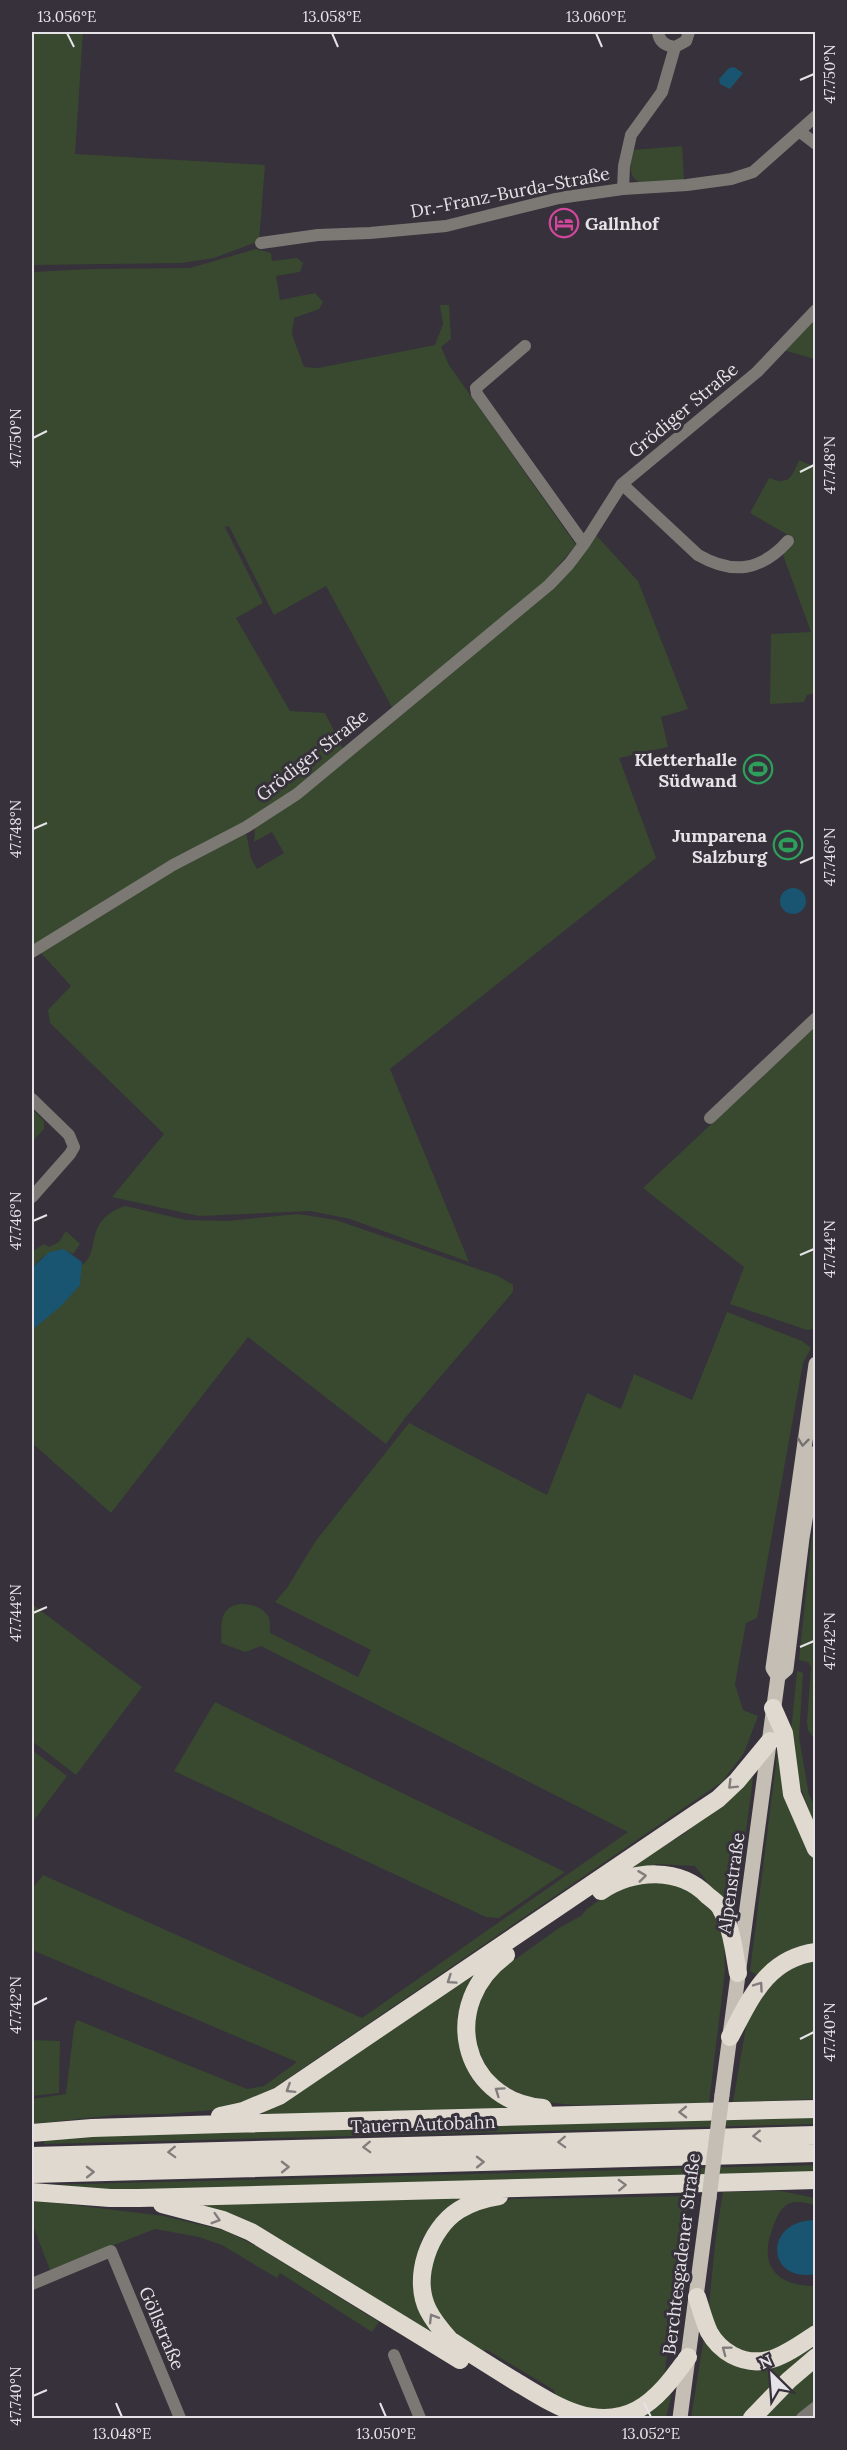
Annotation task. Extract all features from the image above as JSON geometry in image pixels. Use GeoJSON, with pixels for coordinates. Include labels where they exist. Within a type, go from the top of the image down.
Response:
{"type":"FeatureCollection","features":[{"type":"Feature","properties":{"kind":"highway"},"geometry":{"type":"LineString","coordinates":[[773,1708],[784,1733],[792,1794],[816,1849]]}},
{"type":"Feature","properties":{"kind":"highway"},"geometry":{"type":"LineString","coordinates":[[194,2125],[209,2117],[243,2111],[279,2096],[302,2082],[718,1799],[737,1781],[770,1741]]}},
{"type":"Feature","properties":{"kind":"highway"},"geometry":{"type":"LineString","coordinates":[[589,2114],[522,2104],[496,2091],[477,2068],[466,2042],[467,2015],[476,1988],[497,1962],[613,1883],[641,1875],[671,1875],[699,1886],[721,1908],[731,1936],[738,1973]]}},
{"type":"Feature","properties":{"kind":"highway"},"geometry":{"type":"LineString","coordinates":[[730,2037],[760,1981],[786,1961],[816,1952]]}},
{"type":"Feature","properties":{"kind":"highway"},"geometry":{"type":"LineString","coordinates":[[32,2133],[92,2128],[812,2108]]}},
{"type":"Feature","properties":{"kind":"highway","name":"Tauern Autobahn"},"geometry":{"type":"LineString","coordinates":[[32,2156],[816,2135]]}},
{"type":"Feature","properties":{"kind":"highway"},"geometry":{"type":"LineString","coordinates":[[32,2174],[816,2153]]}},
{"type":"Feature","properties":{"kind":"highway"},"geometry":{"type":"LineString","coordinates":[[32,2192],[140,2198],[816,2180]]}},
{"type":"Feature","properties":{"kind":"highway"},"geometry":{"type":"LineString","coordinates":[[767,2181],[816,2193]]}},
{"type":"Feature","properties":{"kind":"highway"},"geometry":{"type":"LineString","coordinates":[[542,2188],[474,2203],[458,2211],[444,2224],[433,2240],[422,2276],[427,2308],[440,2329],[450,2340],[483,2362],[557,2407],[580,2415],[618,2416],[637,2410],[654,2398],[688,2357]]}},
{"type":"Feature","properties":{"kind":"highway"},"geometry":{"type":"LineString","coordinates":[[140,2198],[223,2220],[251,2232],[556,2418]]}},
{"type":"Feature","properties":{"kind":"highway"},"geometry":{"type":"LineString","coordinates":[[697,2297],[710,2332],[717,2343],[744,2361],[775,2360],[816,2334]]}},
{"type":"Feature","properties":{"kind":"highway"},"geometry":{"type":"LineString","coordinates":[[752,2418],[789,2380],[816,2357]]}},
{"type":"Feature","properties":{"kind":"main road","name":"Alpenstraße"},"geometry":{"type":"LineString","coordinates":[[778,1676],[773,1668],[816,1364]]}},
{"type":"Feature","properties":{"kind":"main road","name":"Alpenstraße"},"geometry":{"type":"LineString","coordinates":[[722,2095],[773,1708],[778,1676],[786,1669],[802,1538],[816,1453]]}},
{"type":"Feature","properties":{"kind":"main road","name":"Berchtesgadener Straße"},"geometry":{"type":"LineString","coordinates":[[680,2418],[722,2095]]}},
{"type":"Feature","properties":{"kind":"street"},"geometry":{"type":"LineString","coordinates":[[658,32],[661,41],[675,47]]}},
{"type":"Feature","properties":{"kind":"street"},"geometry":{"type":"LineString","coordinates":[[622,189],[624,165],[631,135],[662,92],[675,47],[686,41],[689,32]]}},
{"type":"Feature","properties":{"kind":"street","name":"Dr.-Franz-Burda-Straße"},"geometry":{"type":"LineString","coordinates":[[261,243],[318,235],[446,226],[559,198],[622,189],[687,185],[731,179],[753,172],[816,116]]}},
{"type":"Feature","properties":{"kind":"street"},"geometry":{"type":"LineString","coordinates":[[799,131],[816,144]]}},
{"type":"Feature","properties":{"kind":"street","name":"Grödiger Straße"},"geometry":{"type":"LineString","coordinates":[[32,952],[164,870],[246,827],[297,794],[549,585],[584,544],[622,484],[757,372],[816,310]]}},
{"type":"Feature","properties":{"kind":"street"},"geometry":{"type":"LineString","coordinates":[[525,346],[476,388],[477,394],[584,544]]}},
{"type":"Feature","properties":{"kind":"street"},"geometry":{"type":"LineString","coordinates":[[622,484],[698,555],[713,563],[734,568],[756,565],[778,553],[788,541]]}},
{"type":"Feature","properties":{"kind":"street"},"geometry":{"type":"LineString","coordinates":[[710,1118],[816,1018]]}},
{"type":"Feature","properties":{"kind":"street"},"geometry":{"type":"LineString","coordinates":[[32,1099],[69,1135],[74,1147],[32,1197]]}},
{"type":"Feature","properties":{"kind":"street","name":"Göllstraße"},"geometry":{"type":"LineString","coordinates":[[32,2284],[111,2252],[180,2418]]}},
{"type":"Feature","properties":{"kind":"street"},"geometry":{"type":"LineString","coordinates":[[394,2355],[420,2418]]}},
{"type":"Feature","properties":{"kind":"street"},"geometry":{"type":"LineString","coordinates":[[802,2418],[816,2407]]}},
{"type":"Feature","properties":{"kind":"green space"},"geometry":{"type":"Polygon","coordinates":[[[32,32],[83,32],[75,154],[265,165],[259,241],[214,258],[182,263],[32,265],[32,32]]]}},
{"type":"Feature","properties":{"kind":"green space"},"geometry":{"type":"Polygon","coordinates":[[[682,146],[684,180],[651,184],[636,180],[632,174],[630,164],[632,150],[682,146]]]}},
{"type":"Feature","properties":{"kind":"green space"},"geometry":{"type":"Polygon","coordinates":[[[256,249],[271,253],[272,261],[297,258],[303,263],[300,272],[276,276],[280,300],[315,293],[323,302],[319,309],[294,318],[292,334],[304,367],[318,368],[435,345],[443,324],[440,305],[449,305],[451,339],[441,347],[449,365],[576,545],[544,582],[393,709],[326,586],[274,615],[229,526],[225,527],[263,603],[236,618],[290,711],[325,713],[343,749],[297,788],[252,818],[32,948],[32,272],[190,268],[256,249]]]}},
{"type":"Feature","properties":{"kind":"green space"},"geometry":{"type":"Polygon","coordinates":[[[815,315],[815,359],[783,350],[815,315]]]}},
{"type":"Feature","properties":{"kind":"green space"},"geometry":{"type":"Polygon","coordinates":[[[799,460],[815,467],[815,693],[807,695],[804,702],[770,704],[771,634],[811,632],[783,555],[795,539],[750,513],[769,478],[781,481],[789,478],[799,460]]]}},
{"type":"Feature","properties":{"kind":"green space"},"geometry":{"type":"Polygon","coordinates":[[[595,534],[638,581],[688,709],[661,717],[668,747],[619,758],[656,858],[390,1069],[469,1262],[350,1219],[310,1211],[199,1216],[112,1197],[164,1134],[50,1023],[48,1010],[71,986],[41,953],[181,865],[246,832],[251,858],[257,869],[284,853],[272,832],[254,842],[255,828],[489,640],[595,534]]]}},
{"type":"Feature","properties":{"kind":"green space"},"geometry":{"type":"Polygon","coordinates":[[[815,1027],[815,1329],[807,1330],[730,1304],[744,1267],[643,1188],[815,1027]]]}},
{"type":"Feature","properties":{"kind":"green space"},"geometry":{"type":"Polygon","coordinates":[[[32,1109],[44,1121],[44,1129],[32,1142],[32,1109]]]}},
{"type":"Feature","properties":{"kind":"green space"},"geometry":{"type":"Polygon","coordinates":[[[125,1206],[186,1220],[227,1221],[298,1214],[336,1220],[498,1276],[513,1285],[513,1292],[405,1418],[386,1444],[248,1337],[111,1513],[32,1443],[32,1330],[80,1285],[81,1266],[91,1253],[98,1228],[111,1213],[125,1206]]]}},
{"type":"Feature","properties":{"kind":"green space"},"geometry":{"type":"Polygon","coordinates":[[[66,1231],[80,1244],[73,1254],[61,1250],[51,1252],[32,1268],[32,1252],[44,1244],[49,1247],[59,1242],[66,1231]]]}},
{"type":"Feature","properties":{"kind":"green space"},"geometry":{"type":"Polygon","coordinates":[[[727,1312],[802,1341],[811,1348],[803,1363],[757,1618],[746,1623],[735,1684],[743,1710],[758,1716],[744,1753],[722,1782],[268,2092],[225,2109],[167,2114],[115,2115],[32,2124],[32,2099],[66,2094],[74,2027],[77,2020],[247,2089],[264,2086],[297,2062],[32,1950],[32,1889],[43,1875],[362,2018],[628,1832],[261,1646],[245,1652],[221,1643],[222,1621],[224,1613],[231,1607],[243,1604],[256,1606],[269,1618],[270,1633],[358,1677],[371,1650],[275,1602],[287,1588],[315,1542],[409,1423],[547,1495],[587,1393],[621,1409],[634,1374],[692,1400],[727,1312]]]}},
{"type":"Feature","properties":{"kind":"green space"},"geometry":{"type":"Polygon","coordinates":[[[812,1535],[816,1538],[815,1740],[808,1730],[807,1722],[811,1667],[808,1662],[799,1660],[812,1535]]]}},
{"type":"Feature","properties":{"kind":"green space"},"geometry":{"type":"Polygon","coordinates":[[[32,1604],[142,1687],[76,1775],[32,1741],[32,1604]]]}},
{"type":"Feature","properties":{"kind":"green space"},"geometry":{"type":"Polygon","coordinates":[[[797,1671],[803,1673],[799,1737],[809,1795],[815,1806],[815,1827],[795,1772],[791,1732],[797,1671]]]}},
{"type":"Feature","properties":{"kind":"green space"},"geometry":{"type":"Polygon","coordinates":[[[215,1702],[565,1872],[499,1918],[486,1917],[174,1771],[215,1702]]]}},
{"type":"Feature","properties":{"kind":"green space"},"geometry":{"type":"Polygon","coordinates":[[[778,1747],[797,1821],[815,1860],[815,1946],[757,1975],[750,1971],[778,1747]]]}},
{"type":"Feature","properties":{"kind":"green space"},"geometry":{"type":"Polygon","coordinates":[[[32,1750],[67,1776],[32,1823],[32,1750]]]}},
{"type":"Feature","properties":{"kind":"green space"},"geometry":{"type":"Polygon","coordinates":[[[754,1770],[734,1925],[721,1900],[695,1866],[656,1864],[645,1869],[622,1871],[684,1834],[754,1770]]]}},
{"type":"Feature","properties":{"kind":"green space"},"geometry":{"type":"Polygon","coordinates":[[[642,1882],[682,1884],[713,1910],[724,1941],[725,1971],[709,2103],[573,2105],[537,2101],[504,2086],[486,2070],[475,2048],[472,2025],[477,2006],[496,1973],[559,1928],[581,1916],[598,1901],[622,1888],[642,1882]]]}},
{"type":"Feature","properties":{"kind":"green space"},"geometry":{"type":"Polygon","coordinates":[[[815,1960],[815,2099],[733,2102],[747,2021],[773,1979],[801,1961],[815,1960]]]}},
{"type":"Feature","properties":{"kind":"green space"},"geometry":{"type":"Polygon","coordinates":[[[486,1964],[462,1998],[457,2018],[459,2036],[508,2104],[507,2110],[264,2116],[263,2112],[314,2082],[486,1964]]]}},
{"type":"Feature","properties":{"kind":"green space"},"geometry":{"type":"Polygon","coordinates":[[[32,2040],[60,2041],[59,2093],[32,2096],[32,2040]]]}},
{"type":"Feature","properties":{"kind":"green space"},"geometry":{"type":"Polygon","coordinates":[[[816,2113],[815,2124],[44,2144],[44,2135],[816,2113]]]}},
{"type":"Feature","properties":{"kind":"green space"},"geometry":{"type":"Polygon","coordinates":[[[816,2165],[815,2176],[159,2193],[44,2185],[816,2165]]]}},
{"type":"Feature","properties":{"kind":"green space"},"geometry":{"type":"Polygon","coordinates":[[[781,2191],[815,2198],[815,2205],[795,2202],[783,2208],[773,2227],[768,2252],[769,2262],[781,2277],[801,2285],[815,2286],[815,2325],[782,2349],[748,2354],[726,2344],[711,2319],[709,2305],[723,2192],[781,2191]]]}},
{"type":"Feature","properties":{"kind":"green space"},"geometry":{"type":"Polygon","coordinates":[[[464,2196],[463,2202],[438,2218],[422,2239],[414,2265],[414,2288],[445,2342],[180,2202],[464,2196]]]}},
{"type":"Feature","properties":{"kind":"green space"},"geometry":{"type":"Polygon","coordinates":[[[695,2196],[682,2220],[665,2372],[655,2388],[640,2400],[622,2409],[599,2412],[557,2400],[554,2390],[487,2350],[481,2351],[446,2328],[435,2307],[429,2288],[429,2268],[436,2246],[455,2221],[482,2207],[512,2199],[695,2196]]]}},
{"type":"Feature","properties":{"kind":"green space"},"geometry":{"type":"Polygon","coordinates":[[[32,2200],[164,2216],[226,2231],[256,2246],[379,2322],[372,2332],[280,2273],[277,2278],[222,2245],[199,2237],[155,2229],[50,2270],[32,2223],[32,2200]]]}},
{"type":"Feature","properties":{"kind":"green space"},"geometry":{"type":"Polygon","coordinates":[[[704,2337],[726,2361],[815,2343],[815,2348],[742,2418],[691,2418],[704,2337]]]}},
{"type":"Feature","properties":{"kind":"green space"},"geometry":{"type":"Polygon","coordinates":[[[815,2366],[815,2400],[796,2418],[763,2418],[815,2366]]]}},
{"type":"Feature","properties":{"kind":"green space"},"geometry":{"type":"Polygon","coordinates":[[[669,2391],[671,2397],[666,2418],[634,2418],[669,2391]]]}},
{"type":"Feature","properties":{"kind":"water"},"geometry":{"type":"Polygon","coordinates":[[[734,67],[743,73],[730,89],[720,84],[719,79],[729,68],[734,67]]]}},
{"type":"Feature","properties":{"kind":"water"},"geometry":{"type":"Polygon","coordinates":[[[793,888],[802,892],[806,901],[802,910],[793,914],[784,910],[780,901],[784,892],[793,888]]]}},
{"type":"Feature","properties":{"kind":"water"},"geometry":{"type":"Polygon","coordinates":[[[64,1249],[82,1262],[80,1285],[61,1306],[32,1330],[32,1268],[49,1252],[64,1249]]]}},
{"type":"Feature","properties":{"kind":"water"},"geometry":{"type":"Polygon","coordinates":[[[815,2220],[815,2274],[799,2274],[787,2270],[780,2261],[777,2251],[779,2240],[786,2230],[798,2223],[815,2220]]]}},
{"type":"Feature","properties":{"kind":"place","name":"Gallnhof"},"geometry":{"type":"Point","coordinates":[564,223]}},
{"type":"Feature","properties":{"kind":"place","name":"Kletterhalle Südwand"},"geometry":{"type":"Point","coordinates":[758,769]}},
{"type":"Feature","properties":{"kind":"place","name":"Jumparena Salzburg"},"geometry":{"type":"Point","coordinates":[788,845]}}]}
